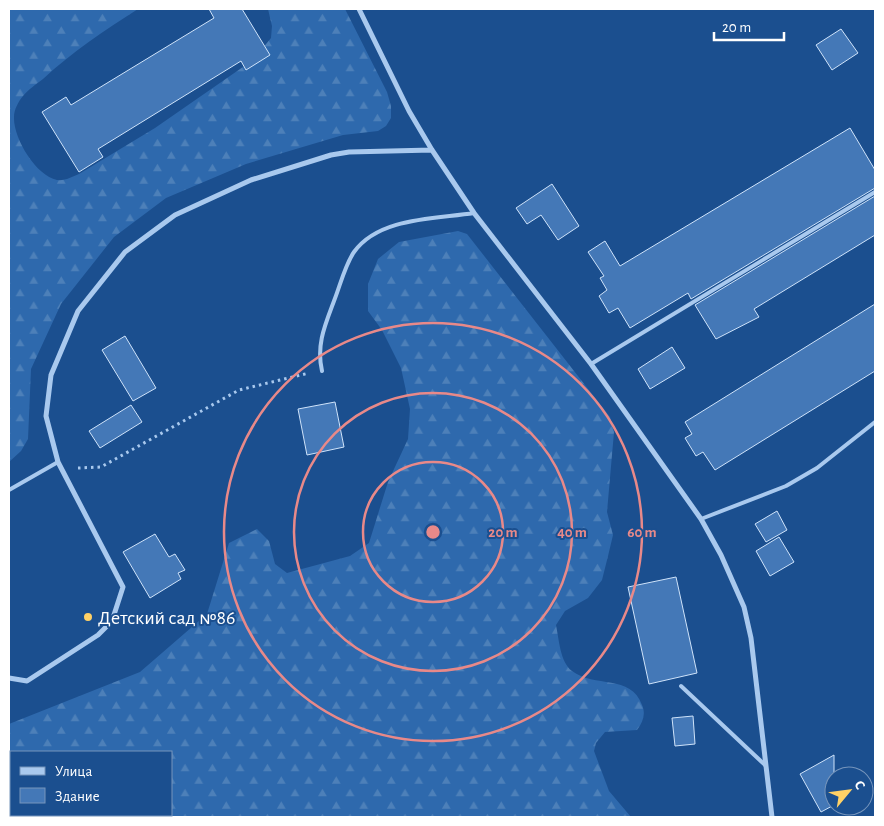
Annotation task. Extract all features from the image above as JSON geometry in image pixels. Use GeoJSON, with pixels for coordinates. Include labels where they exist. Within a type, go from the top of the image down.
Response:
{"type":"FeatureCollection","features":[{"type":"Feature","properties":{"kind":"street"},"geometry":{"type":"LineString","coordinates":[[359,9],[409,111],[432,150],[474,212],[591,364],[700,519],[721,554],[744,607],[751,638],[772,817]]}},
{"type":"Feature","properties":{"kind":"street"},"geometry":{"type":"LineString","coordinates":[[9,678],[27,681],[98,635],[112,621],[123,587],[58,462],[46,416],[51,374],[78,311],[125,252],[175,215],[251,180],[330,155],[349,152],[432,150]]}},
{"type":"Feature","properties":{"kind":"lane"},"geometry":{"type":"LineString","coordinates":[[591,364],[875,192]]}},
{"type":"Feature","properties":{"kind":"lane"},"geometry":{"type":"LineString","coordinates":[[322,371],[319,356],[322,332],[354,252],[370,236],[392,226],[474,212]]}},
{"type":"Feature","properties":{"kind":"lane"},"geometry":{"type":"LineString","coordinates":[[700,519],[786,486],[817,468],[875,422]]}},
{"type":"Feature","properties":{"kind":"lane"},"geometry":{"type":"LineString","coordinates":[[9,490],[58,462]]}},
{"type":"Feature","properties":{"kind":"lane"},"geometry":{"type":"LineString","coordinates":[[681,686],[767,767]]}},
{"type":"Feature","properties":{"kind":"path"},"geometry":{"type":"LineString","coordinates":[[58,462],[82,470],[101,467],[239,390],[322,371]]}},
{"type":"Feature","properties":{"kind":"green space"},"geometry":{"type":"Polygon","coordinates":[[[9,9],[138,9],[101,33],[65,60],[27,92],[17,106],[14,114],[15,126],[17,135],[27,155],[41,171],[57,180],[79,174],[155,128],[253,60],[271,38],[272,26],[268,9],[345,9],[387,92],[391,106],[391,118],[386,126],[378,131],[343,135],[246,164],[166,198],[114,237],[61,304],[31,369],[28,439],[21,451],[9,462],[9,9]]]}},
{"type":"Feature","properties":{"kind":"green space"},"geometry":{"type":"Polygon","coordinates":[[[458,231],[467,234],[610,417],[614,432],[607,512],[613,535],[602,580],[588,598],[565,611],[556,625],[562,656],[572,671],[581,676],[621,685],[630,689],[637,695],[642,705],[643,718],[637,730],[605,732],[596,743],[594,751],[609,791],[631,817],[9,817],[9,724],[140,672],[207,614],[229,543],[257,529],[269,541],[275,564],[287,573],[350,556],[369,543],[388,482],[408,439],[410,409],[401,368],[382,330],[368,311],[368,284],[378,259],[399,242],[458,231]]]}},
{"type":"Feature","properties":{"kind":"building"},"geometry":{"type":"Polygon","coordinates":[[[209,9],[242,9],[270,55],[246,70],[241,61],[98,149],[103,157],[79,172],[42,112],[66,97],[71,105],[214,18],[209,9]]]}},
{"type":"Feature","properties":{"kind":"building"},"geometry":{"type":"Polygon","coordinates":[[[841,29],[858,53],[832,70],[816,45],[841,29]]]}},
{"type":"Feature","properties":{"kind":"building"},"geometry":{"type":"Polygon","coordinates":[[[850,128],[875,170],[875,188],[691,299],[688,293],[630,328],[618,308],[609,313],[599,296],[607,290],[600,278],[604,276],[588,252],[605,241],[620,266],[850,128]]]}},
{"type":"Feature","properties":{"kind":"building"},"geometry":{"type":"Polygon","coordinates":[[[552,184],[579,226],[558,240],[541,215],[527,224],[516,208],[552,184]]]}},
{"type":"Feature","properties":{"kind":"building"},"geometry":{"type":"Polygon","coordinates":[[[875,196],[875,235],[754,309],[759,317],[716,339],[695,305],[875,196]]]}},
{"type":"Feature","properties":{"kind":"building"},"geometry":{"type":"Polygon","coordinates":[[[875,304],[875,371],[715,470],[703,452],[696,456],[685,438],[692,434],[685,422],[875,304]]]}},
{"type":"Feature","properties":{"kind":"building"},"geometry":{"type":"Polygon","coordinates":[[[125,336],[156,388],[133,401],[102,350],[125,336]]]}},
{"type":"Feature","properties":{"kind":"building"},"geometry":{"type":"Polygon","coordinates":[[[672,347],[685,368],[650,389],[638,369],[672,347]]]}},
{"type":"Feature","properties":{"kind":"building"},"geometry":{"type":"Polygon","coordinates":[[[335,402],[344,447],[307,455],[298,409],[335,402]]]}},
{"type":"Feature","properties":{"kind":"building"},"geometry":{"type":"Polygon","coordinates":[[[131,405],[142,422],[100,448],[89,431],[131,405]]]}},
{"type":"Feature","properties":{"kind":"building"},"geometry":{"type":"Polygon","coordinates":[[[777,511],[787,530],[766,542],[755,524],[777,511]]]}},
{"type":"Feature","properties":{"kind":"building"},"geometry":{"type":"Polygon","coordinates":[[[155,534],[169,557],[175,554],[185,570],[178,573],[181,579],[150,598],[123,552],[155,534]]]}},
{"type":"Feature","properties":{"kind":"building"},"geometry":{"type":"Polygon","coordinates":[[[779,537],[794,562],[770,576],[756,551],[779,537]]]}},
{"type":"Feature","properties":{"kind":"building"},"geometry":{"type":"Polygon","coordinates":[[[676,577],[697,673],[649,684],[628,587],[676,577]]]}},
{"type":"Feature","properties":{"kind":"building"},"geometry":{"type":"Polygon","coordinates":[[[693,716],[695,744],[675,746],[672,718],[693,716]]]}},
{"type":"Feature","properties":{"kind":"building"},"geometry":{"type":"Polygon","coordinates":[[[834,755],[834,766],[824,766],[824,810],[821,812],[800,774],[834,755]]]}},
{"type":"Feature","properties":{"kind":"place","name":"Детский сад №86"},"geometry":{"type":"Point","coordinates":[88,617]}}]}
